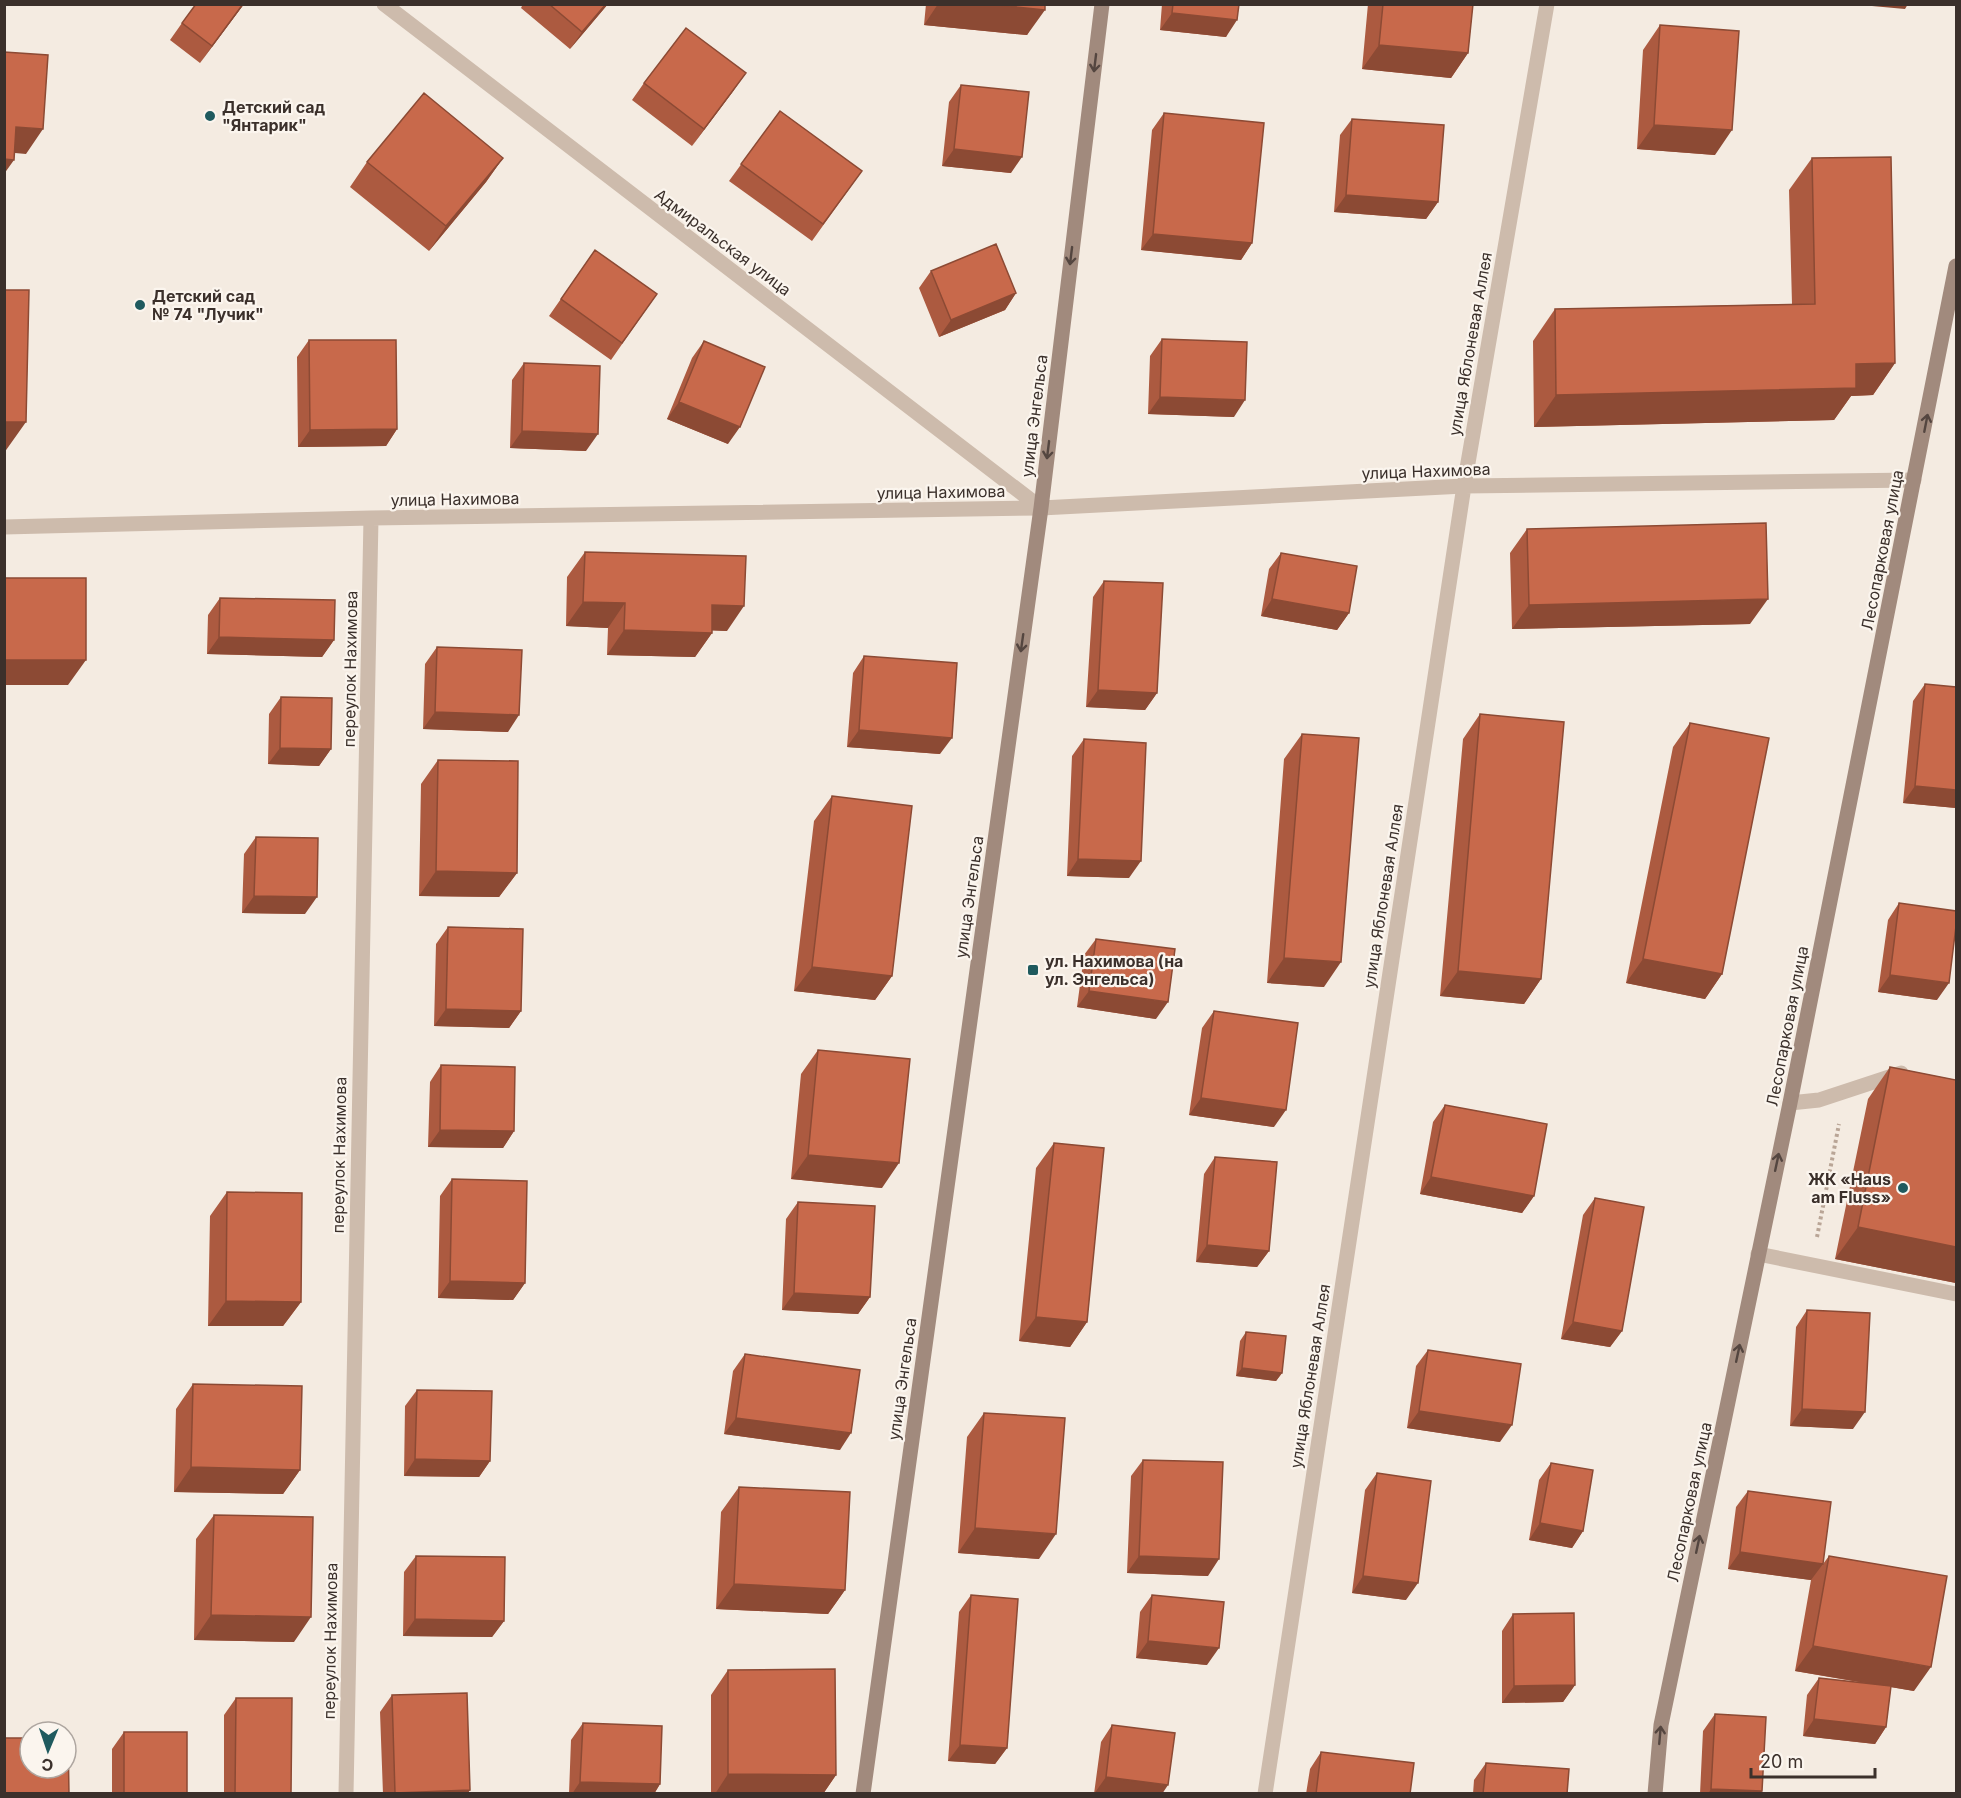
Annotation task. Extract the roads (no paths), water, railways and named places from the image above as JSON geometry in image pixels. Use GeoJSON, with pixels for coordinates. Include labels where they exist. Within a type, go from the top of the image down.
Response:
{"type":"FeatureCollection","features":[{"type":"Feature","properties":{"kind":"street","name":"Адмиральская улица"},"geometry":{"type":"LineString","coordinates":[[384,4],[1041,508]]}},
{"type":"Feature","properties":{"kind":"street","name":"улица Энгельса"},"geometry":{"type":"LineString","coordinates":[[863,1794],[1041,508],[1102,4]]}},
{"type":"Feature","properties":{"kind":"street","name":"улица Яблоневая Аллея"},"geometry":{"type":"LineString","coordinates":[[1265,1794],[1464,486],[1547,4]]}},
{"type":"Feature","properties":{"kind":"street","name":"Лесопарковая улица"},"geometry":{"type":"LineString","coordinates":[[1655,1794],[1661,1725],[1790,1103],[1956,266]]}},
{"type":"Feature","properties":{"kind":"street","name":"улица Нахимова"},"geometry":{"type":"LineString","coordinates":[[4,526],[1041,508],[1464,486],[1914,480]]}},
{"type":"Feature","properties":{"kind":"street","name":"переулок Нахимова"},"geometry":{"type":"LineString","coordinates":[[346,1794],[371,518]]}},
{"type":"Feature","properties":{"kind":"street"},"geometry":{"type":"LineString","coordinates":[[1790,1103],[1819,1100],[1908,1071],[1918,1073]]}},
{"type":"Feature","properties":{"kind":"street"},"geometry":{"type":"LineString","coordinates":[[1758,1254],[1956,1293]]}},
{"type":"Feature","properties":{"kind":"place","name":"Детский сад \"Янтарик\""},"geometry":{"type":"Point","coordinates":[210,116]}},
{"type":"Feature","properties":{"kind":"place","name":"Детский сад № 74 \"Лучик\""},"geometry":{"type":"Point","coordinates":[140,305]}},
{"type":"Feature","properties":{"kind":"place","name":"ул. Нахимова (на ул. Энгельса)"},"geometry":{"type":"Point","coordinates":[1033,970]}},
{"type":"Feature","properties":{"kind":"place","name":"ЖК «Haus am Fluss»"},"geometry":{"type":"Point","coordinates":[1903,1188]}}]}
